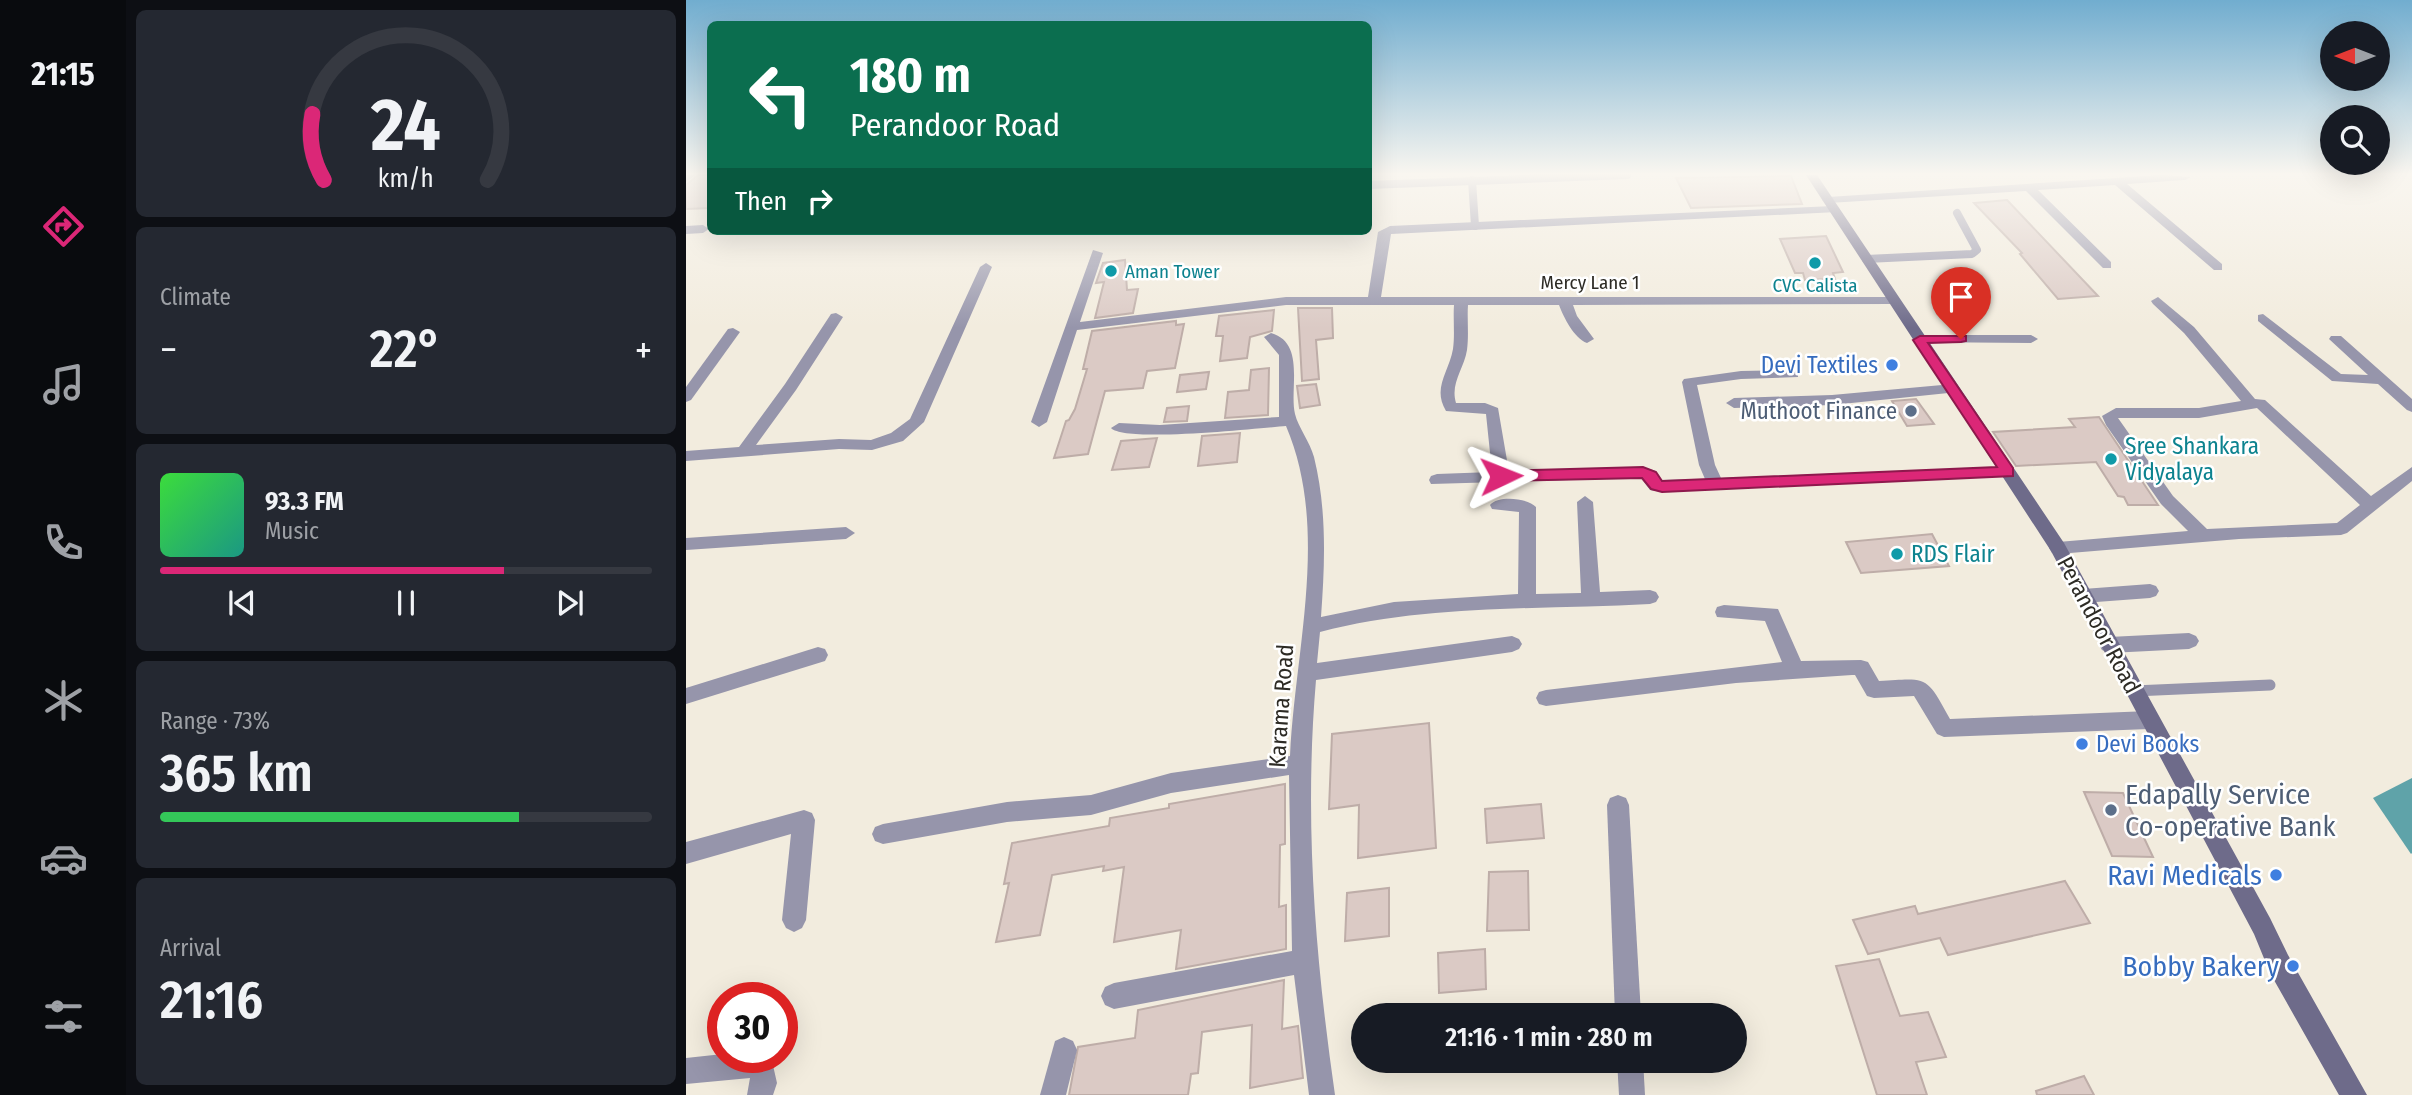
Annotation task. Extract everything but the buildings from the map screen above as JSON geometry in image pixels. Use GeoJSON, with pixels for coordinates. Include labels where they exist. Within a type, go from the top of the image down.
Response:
{"type":"FeatureCollection","features":[{"type":"Feature","properties":{"kind":"main road","name":"Perandoor Road"},"geometry":{"type":"LineString","coordinates":[[1844,226],[2058,548],[2262,926],[2279,964],[2354,1095]]}},
{"type":"Feature","properties":{"kind":"street"},"geometry":{"type":"LineString","coordinates":[[1374,300],[1384,232],[1473,226]]}},
{"type":"Feature","properties":{"kind":"street"},"geometry":{"type":"LineString","coordinates":[[2068,226],[2107,265]]}},
{"type":"Feature","properties":{"kind":"street"},"geometry":{"type":"LineString","coordinates":[[2170,226],[2218,267]]}},
{"type":"Feature","properties":{"kind":"street"},"geometry":{"type":"LineString","coordinates":[[686,230],[703,229]]}},
{"type":"Feature","properties":{"kind":"street"},"geometry":{"type":"LineString","coordinates":[[1039,422],[1097,253]]}},
{"type":"Feature","properties":{"kind":"street"},"geometry":{"type":"LineString","coordinates":[[686,456],[839,444],[872,445],[897,437],[916,422],[986,267]]}},
{"type":"Feature","properties":{"kind":"street","name":"Mercy Lane 1"},"geometry":{"type":"LineString","coordinates":[[1072,327],[1286,301],[1893,300]]}},
{"type":"Feature","properties":{"kind":"street"},"geometry":{"type":"LineString","coordinates":[[2158,301],[2189,330],[2250,402]]}},
{"type":"Feature","properties":{"kind":"street"},"geometry":{"type":"LineString","coordinates":[[1461,302],[1460,351],[1447,382],[1448,404],[1457,409],[1485,408],[1493,411],[1501,476]]}},
{"type":"Feature","properties":{"kind":"street"},"geometry":{"type":"LineString","coordinates":[[1565,302],[1570,316],[1587,339]]}},
{"type":"Feature","properties":{"kind":"street"},"geometry":{"type":"LineString","coordinates":[[743,452],[791,387],[836,317]]}},
{"type":"Feature","properties":{"kind":"street"},"geometry":{"type":"LineString","coordinates":[[2263,318],[2337,378],[2380,380]]}},
{"type":"Feature","properties":{"kind":"street"},"geometry":{"type":"LineString","coordinates":[[686,397],[733,332]]}},
{"type":"Feature","properties":{"kind":"street"},"geometry":{"type":"LineString","coordinates":[[1119,428],[1194,427],[1287,421],[1286,354],[1271,337]]}},
{"type":"Feature","properties":{"kind":"street"},"geometry":{"type":"LineString","coordinates":[[1920,340],[2031,339]]}},
{"type":"Feature","properties":{"kind":"street"},"geometry":{"type":"LineString","coordinates":[[2336,339],[2412,407]]}},
{"type":"Feature","properties":{"kind":"street"},"geometry":{"type":"LineString","coordinates":[[1716,484],[1707,465],[1689,382],[1741,375],[1793,374]]}},
{"type":"Feature","properties":{"kind":"street"},"geometry":{"type":"LineString","coordinates":[[1734,403],[1832,400],[1953,389]]}},
{"type":"Feature","properties":{"kind":"street"},"geometry":{"type":"LineString","coordinates":[[2203,536],[2150,479],[2111,422],[2110,416],[2116,413],[2199,413],[2250,402],[2260,403],[2371,506]]}},
{"type":"Feature","properties":{"kind":"street","name":"Karama Road"},"geometry":{"type":"LineString","coordinates":[[1287,421],[1293,423],[1306,462],[1313,509],[1316,586],[1306,673],[1301,764],[1301,894],[1305,961],[1322,1095]]}},
{"type":"Feature","properties":{"kind":"street"},"geometry":{"type":"LineString","coordinates":[[1437,480],[1643,472],[1650,475],[1656,485],[1662,486],[2008,472]]}},
{"type":"Feature","properties":{"kind":"street"},"geometry":{"type":"LineString","coordinates":[[2058,548],[2340,528],[2412,473]]}},
{"type":"Feature","properties":{"kind":"street"},"geometry":{"type":"LineString","coordinates":[[1585,502],[1591,601]]}},
{"type":"Feature","properties":{"kind":"street"},"geometry":{"type":"LineString","coordinates":[[1498,505],[1528,507],[1527,600]]}},
{"type":"Feature","properties":{"kind":"street"},"geometry":{"type":"LineString","coordinates":[[686,544],[846,533]]}},
{"type":"Feature","properties":{"kind":"street"},"geometry":{"type":"LineString","coordinates":[[2083,596],[2150,591]]}},
{"type":"Feature","properties":{"kind":"street"},"geometry":{"type":"LineString","coordinates":[[1311,627],[1348,617],[1422,605],[1650,597]]}},
{"type":"Feature","properties":{"kind":"street"},"geometry":{"type":"LineString","coordinates":[[1724,612],[1771,614],[1794,668]]}},
{"type":"Feature","properties":{"kind":"street"},"geometry":{"type":"LineString","coordinates":[[2109,645],[2189,641]]}},
{"type":"Feature","properties":{"kind":"street"},"geometry":{"type":"LineString","coordinates":[[1306,673],[1512,644]]}},
{"type":"Feature","properties":{"kind":"street"},"geometry":{"type":"LineString","coordinates":[[686,696],[818,655]]}},
{"type":"Feature","properties":{"kind":"street"},"geometry":{"type":"LineString","coordinates":[[1546,698],[1794,668],[1861,668],[1874,690],[1918,687],[1926,694],[1944,728],[2149,720]]}},
{"type":"Feature","properties":{"kind":"street"},"geometry":{"type":"LineString","coordinates":[[883,834],[1007,812],[1091,805],[1171,783],[1301,764]]}},
{"type":"Feature","properties":{"kind":"street"},"geometry":{"type":"LineString","coordinates":[[1618,805],[1627,1003]]}},
{"type":"Feature","properties":{"kind":"street"},"geometry":{"type":"LineString","coordinates":[[686,853],[804,820],[794,920]]}},
{"type":"Feature","properties":{"kind":"street"},"geometry":{"type":"LineString","coordinates":[[1114,996],[1305,961]]}},
{"type":"Feature","properties":{"kind":"street"},"geometry":{"type":"LineString","coordinates":[[1053,1095],[1064,1050]]}},
{"type":"Feature","properties":{"kind":"street"},"geometry":{"type":"LineString","coordinates":[[686,1070],[751,1065],[763,1070],[764,1083],[760,1095]]}},
{"type":"Feature","properties":{"kind":"street"},"geometry":{"type":"LineString","coordinates":[[1631,1073],[1632,1095]]}},
{"type":"Feature","properties":{"kind":"lane"},"geometry":{"type":"LineString","coordinates":[[1866,260],[1972,254],[1977,250],[1963,226]]}},
{"type":"Feature","properties":{"kind":"lane"},"geometry":{"type":"LineString","coordinates":[[2134,691],[2270,685]]}},
{"type":"Feature","properties":{"kind":"water"},"geometry":{"type":"Polygon","coordinates":[[[2412,778],[2412,853],[2411,854],[2373,798],[2412,778]]]}},
{"type":"Feature","properties":{"kind":"place","name":"CVC Calista"},"geometry":{"type":"Point","coordinates":[1815,263]}},
{"type":"Feature","properties":{"kind":"place","name":"Aman Tower"},"geometry":{"type":"Point","coordinates":[1111,271]}},
{"type":"Feature","properties":{"kind":"place","name":"Devi Textiles"},"geometry":{"type":"Point","coordinates":[1892,365]}},
{"type":"Feature","properties":{"kind":"place","name":"Muthoot Finance"},"geometry":{"type":"Point","coordinates":[1911,411]}},
{"type":"Feature","properties":{"kind":"place","name":"Sree Shankara Vidyalaya"},"geometry":{"type":"Point","coordinates":[2111,459]}},
{"type":"Feature","properties":{"kind":"place","name":"RDS Flair"},"geometry":{"type":"Point","coordinates":[1897,554]}},
{"type":"Feature","properties":{"kind":"place","name":"Devi Books"},"geometry":{"type":"Point","coordinates":[2082,744]}},
{"type":"Feature","properties":{"kind":"place","name":"Edapally Service Co-operative Bank"},"geometry":{"type":"Point","coordinates":[2111,810]}},
{"type":"Feature","properties":{"kind":"place","name":"Ravi Medicals"},"geometry":{"type":"Point","coordinates":[2276,875]}},
{"type":"Feature","properties":{"kind":"place","name":"Bobby Bakery"},"geometry":{"type":"Point","coordinates":[2293,966]}},
{"type":"Feature","properties":{"kind":"route"},"geometry":{"type":"LineString","coordinates":[[1501,476],[1643,472],[1648,473],[1656,485],[1662,486],[2008,472],[1920,340],[1961,339]]}}]}
